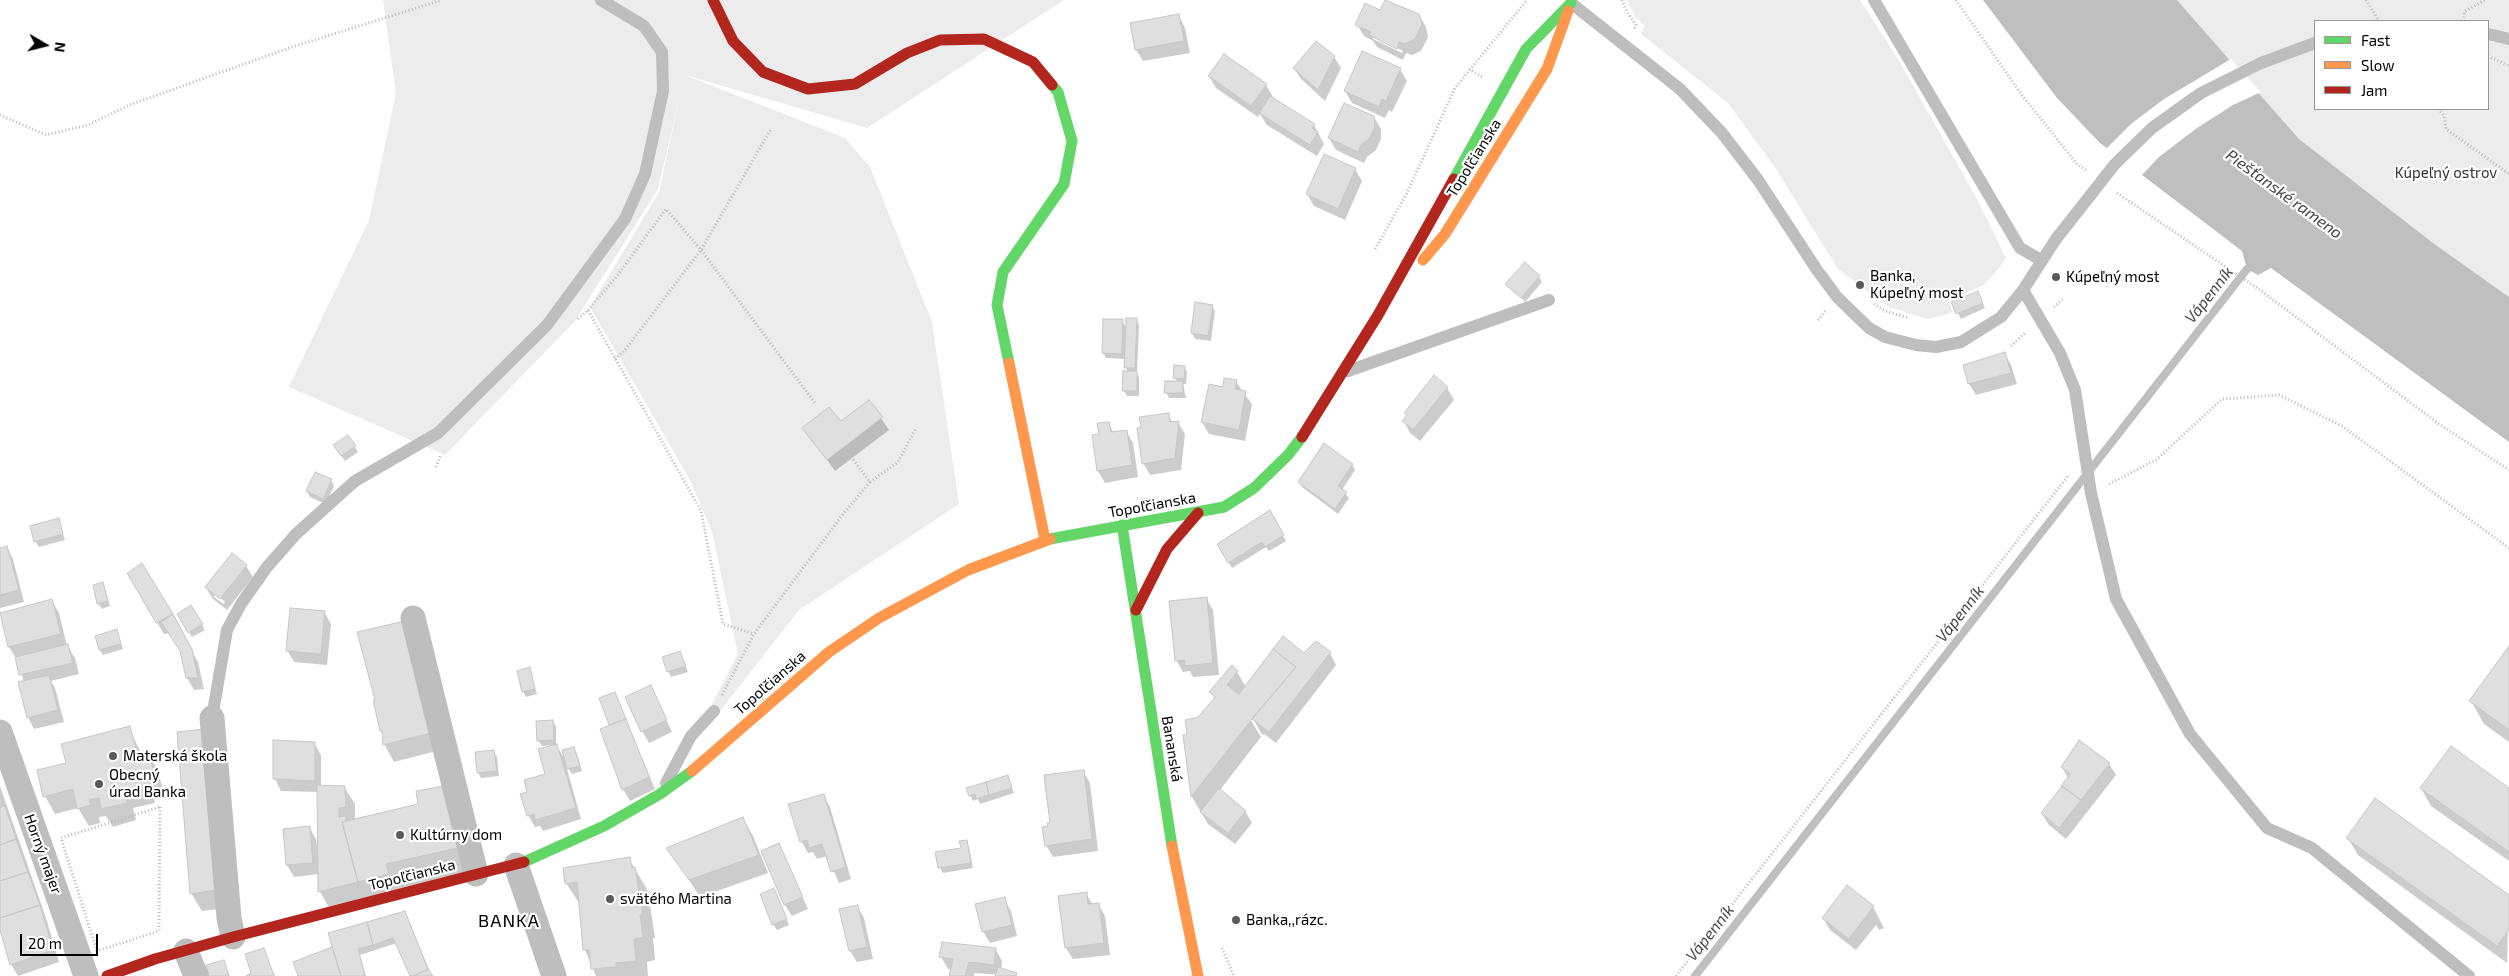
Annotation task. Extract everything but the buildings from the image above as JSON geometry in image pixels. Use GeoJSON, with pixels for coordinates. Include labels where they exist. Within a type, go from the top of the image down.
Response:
{"type":"FeatureCollection","features":[{"type":"Feature","properties":{"kind":"main road"},"geometry":{"type":"LineString","coordinates":[[713,0],[733,41],[763,72],[808,89],[855,84],[907,53],[940,40],[984,40],[1032,62],[1058,92],[1072,141],[1064,184],[1003,272],[997,305],[1045,540]]}},
{"type":"Feature","properties":{"kind":"main road","name":"Topoľčianska"},"geometry":{"type":"LineString","coordinates":[[1378,315],[1444,234],[1548,69],[1572,1]]}},
{"type":"Feature","properties":{"kind":"main road","name":"Topoľčianska"},"geometry":{"type":"LineString","coordinates":[[107,976],[233,937],[516,864],[604,826],[660,794],[686,776],[829,652],[878,618],[968,570],[1045,540],[1224,507],[1254,488],[1288,455],[1307,431],[1378,315],[1526,49],[1572,1]]}},
{"type":"Feature","properties":{"kind":"main road"},"geometry":{"type":"LineString","coordinates":[[1136,610],[1167,549],[1198,513]]}},
{"type":"Feature","properties":{"kind":"main road","name":"Bananská"},"geometry":{"type":"LineString","coordinates":[[1122,525],[1175,865],[1198,976]]}},
{"type":"Feature","properties":{"kind":"street"},"geometry":{"type":"LineString","coordinates":[[413,618],[476,874]]}},
{"type":"Feature","properties":{"kind":"street"},"geometry":{"type":"LineString","coordinates":[[212,718],[229,918],[233,937]]}},
{"type":"Feature","properties":{"kind":"street","name":"Horný majer"},"geometry":{"type":"LineString","coordinates":[[0,732],[86,976]]}},
{"type":"Feature","properties":{"kind":"street"},"geometry":{"type":"LineString","coordinates":[[516,864],[554,976]]}},
{"type":"Feature","properties":{"kind":"street"},"geometry":{"type":"LineString","coordinates":[[186,951],[196,976]]}},
{"type":"Feature","properties":{"kind":"lane"},"geometry":{"type":"LineString","coordinates":[[212,718],[227,630],[241,604],[267,567],[296,534],[355,481],[438,433],[547,325],[625,219],[647,165],[663,91],[662,52],[644,26],[601,0]]}},
{"type":"Feature","properties":{"kind":"lane"},"geometry":{"type":"LineString","coordinates":[[1874,0],[2020,248],[2041,260]]}},
{"type":"Feature","properties":{"kind":"lane"},"geometry":{"type":"LineString","coordinates":[[1572,1],[1680,89],[1722,133],[1758,180],[1837,297],[1870,328],[1898,342],[1916,345],[1950,346],[1961,342],[2001,317],[2023,290],[2056,239],[2115,164],[2152,128],[2201,94],[2261,63],[2314,44]]}},
{"type":"Feature","properties":{"kind":"lane"},"geometry":{"type":"LineString","coordinates":[[2489,34],[2509,39]]}},
{"type":"Feature","properties":{"kind":"lane"},"geometry":{"type":"LineString","coordinates":[[2023,290],[2060,353],[2075,390],[2092,493],[2116,599],[2190,734],[2267,828],[2312,848],[2469,976]]}},
{"type":"Feature","properties":{"kind":"lane"},"geometry":{"type":"LineString","coordinates":[[1344,372],[1549,300]]}},
{"type":"Feature","properties":{"kind":"lane"},"geometry":{"type":"LineString","coordinates":[[660,794],[691,736],[714,711]]}},
{"type":"Feature","properties":{"kind":"path"},"geometry":{"type":"LineString","coordinates":[[0,115],[46,135],[88,125],[132,104],[279,51],[442,0]]}},
{"type":"Feature","properties":{"kind":"path"},"geometry":{"type":"LineString","coordinates":[[1375,250],[1406,194],[1455,88],[1527,0]]}},
{"type":"Feature","properties":{"kind":"path"},"geometry":{"type":"LineString","coordinates":[[1956,0],[2021,94],[2077,164],[2091,174]]}},
{"type":"Feature","properties":{"kind":"path"},"geometry":{"type":"LineString","coordinates":[[2366,0],[2378,20]]}},
{"type":"Feature","properties":{"kind":"path"},"geometry":{"type":"LineString","coordinates":[[2463,20],[2464,11],[2485,0]]}},
{"type":"Feature","properties":{"kind":"path"},"geometry":{"type":"LineString","coordinates":[[2489,56],[2509,66]]}},
{"type":"Feature","properties":{"kind":"path"},"geometry":{"type":"LineString","coordinates":[[2439,110],[2444,115],[2446,129],[2509,174]]}},
{"type":"Feature","properties":{"kind":"path"},"geometry":{"type":"LineString","coordinates":[[615,359],[625,350],[701,250],[771,129]]}},
{"type":"Feature","properties":{"kind":"path"},"geometry":{"type":"LineString","coordinates":[[2112,190],[2260,290],[2438,424],[2509,470]]}},
{"type":"Feature","properties":{"kind":"path"},"geometry":{"type":"LineString","coordinates":[[574,323],[588,310],[617,276],[666,209],[701,250],[816,403]]}},
{"type":"Feature","properties":{"kind":"path"},"geometry":{"type":"LineString","coordinates":[[588,310],[701,511],[723,624],[754,634]]}},
{"type":"Feature","properties":{"kind":"path"},"geometry":{"type":"LineString","coordinates":[[2092,493],[2156,460],[2222,400],[2279,395],[2342,426],[2509,548]]}},
{"type":"Feature","properties":{"kind":"path"},"geometry":{"type":"LineString","coordinates":[[714,711],[754,634],[843,514],[870,482],[898,462],[916,428]]}},
{"type":"Feature","properties":{"kind":"path"},"geometry":{"type":"LineString","coordinates":[[436,467],[442,451]]}},
{"type":"Feature","properties":{"kind":"path"},"geometry":{"type":"LineString","coordinates":[[849,454],[870,482]]}},
{"type":"Feature","properties":{"kind":"path"},"geometry":{"type":"LineString","coordinates":[[1676,976],[2086,454]]}},
{"type":"Feature","properties":{"kind":"path"},"geometry":{"type":"LineString","coordinates":[[160,807],[159,931],[97,951],[61,838],[160,807]]}},
{"type":"Feature","properties":{"kind":"path"},"geometry":{"type":"LineString","coordinates":[[1220,944],[1234,976]]}},
{"type":"Feature","properties":{"kind":"green space"},"geometry":{"type":"Polygon","coordinates":[[[383,0],[1064,0],[867,128],[685,75],[845,138],[870,167],[932,322],[959,504],[799,610],[717,715],[711,706],[738,654],[712,532],[690,480],[590,307],[659,192],[680,96],[658,189],[575,321],[445,455],[289,387],[369,220],[396,93],[383,0]]]}},
{"type":"Feature","properties":{"kind":"green space"},"geometry":{"type":"Polygon","coordinates":[[[1627,0],[1860,0],[1898,59],[1977,199],[2006,258],[2000,267],[1984,285],[1949,300],[1952,312],[1944,315],[1928,319],[1889,307],[1838,269],[1776,169],[1728,103],[1641,34],[1645,26],[1635,17],[1627,0]]]}},
{"type":"Feature","properties":{"kind":"green space","name":"Kúpeľný ostrov"},"geometry":{"type":"Polygon","coordinates":[[[2177,0],[2509,0],[2509,297],[2433,243],[2299,139],[2177,0]]]}},
{"type":"Feature","properties":{"kind":"water","name":"Piešťanské rameno"},"geometry":{"type":"Polygon","coordinates":[[[1983,0],[2177,0],[2299,139],[2433,243],[2509,297],[2509,442],[2271,268],[2258,275],[2247,269],[2242,251],[2100,143],[2057,98],[1983,0]]]}},
{"type":"Feature","properties":{"kind":"pier"},"geometry":{"type":"Polygon","coordinates":[[[2231,59],[2261,92],[2233,105],[2197,128],[2159,157],[2140,177],[2105,150],[2131,124],[2164,99],[2231,59]]]}},
{"type":"Feature","properties":{"kind":"waterway","name":"Vápenník"},"geometry":{"type":"LineString","coordinates":[[1695,976],[2247,269]]}},
{"type":"Feature","properties":{"kind":"traffic: fast"},"geometry":{"type":"LineString","coordinates":[[1454,179],[1526,49],[1571,3]]}},
{"type":"Feature","properties":{"kind":"traffic: fast"},"geometry":{"type":"LineString","coordinates":[[1009,363],[997,305],[1003,272],[1064,184],[1072,141],[1058,92],[1052,85]]}},
{"type":"Feature","properties":{"kind":"traffic: fast"},"geometry":{"type":"LineString","coordinates":[[1050,539],[1224,507],[1254,488],[1288,455],[1302,437]]}},
{"type":"Feature","properties":{"kind":"traffic: fast"},"geometry":{"type":"LineString","coordinates":[[1122,525],[1172,846]]}},
{"type":"Feature","properties":{"kind":"traffic: fast"},"geometry":{"type":"LineString","coordinates":[[524,862],[604,826],[660,794],[692,771]]}},
{"type":"Feature","properties":{"kind":"traffic: slow"},"geometry":{"type":"LineString","coordinates":[[1423,260],[1445,234],[1547,69],[1568,11]]}},
{"type":"Feature","properties":{"kind":"traffic: slow"},"geometry":{"type":"LineString","coordinates":[[1009,363],[1045,540]]}},
{"type":"Feature","properties":{"kind":"traffic: slow"},"geometry":{"type":"LineString","coordinates":[[692,771],[829,652],[879,618],[968,570],[1050,539]]}},
{"type":"Feature","properties":{"kind":"traffic: slow"},"geometry":{"type":"LineString","coordinates":[[1172,846],[1198,976]]}},
{"type":"Feature","properties":{"kind":"traffic: jam"},"geometry":{"type":"LineString","coordinates":[[713,0],[733,41],[763,72],[808,89],[855,84],[907,53],[940,40],[984,39],[1033,62],[1052,85]]}},
{"type":"Feature","properties":{"kind":"traffic: jam"},"geometry":{"type":"LineString","coordinates":[[1302,437],[1378,315],[1454,179]]}},
{"type":"Feature","properties":{"kind":"traffic: jam"},"geometry":{"type":"LineString","coordinates":[[1136,610],[1167,549],[1198,513]]}},
{"type":"Feature","properties":{"kind":"traffic: jam"},"geometry":{"type":"LineString","coordinates":[[107,976],[155,959],[233,937],[524,862]]}},
{"type":"Feature","properties":{"kind":"place","name":"Kúpeľný most"},"geometry":{"type":"Point","coordinates":[2056,277]}},
{"type":"Feature","properties":{"kind":"place","name":"Banka, Kúpeľný most"},"geometry":{"type":"Point","coordinates":[1860,285]}},
{"type":"Feature","properties":{"kind":"place","name":"Materská škola"},"geometry":{"type":"Point","coordinates":[113,756]}},
{"type":"Feature","properties":{"kind":"place","name":"Obecný úrad Banka"},"geometry":{"type":"Point","coordinates":[99,784]}},
{"type":"Feature","properties":{"kind":"place","name":"Kultúrny dom"},"geometry":{"type":"Point","coordinates":[400,835]}},
{"type":"Feature","properties":{"kind":"place","name":"svätého Martina"},"geometry":{"type":"Point","coordinates":[610,899]}},
{"type":"Feature","properties":{"kind":"place","name":"Banka,,rázc."},"geometry":{"type":"Point","coordinates":[1236,920]}},
{"type":"Feature","properties":{"kind":"district","name":"BANKA"},"geometry":{"type":"Point","coordinates":[509,921]}}]}
